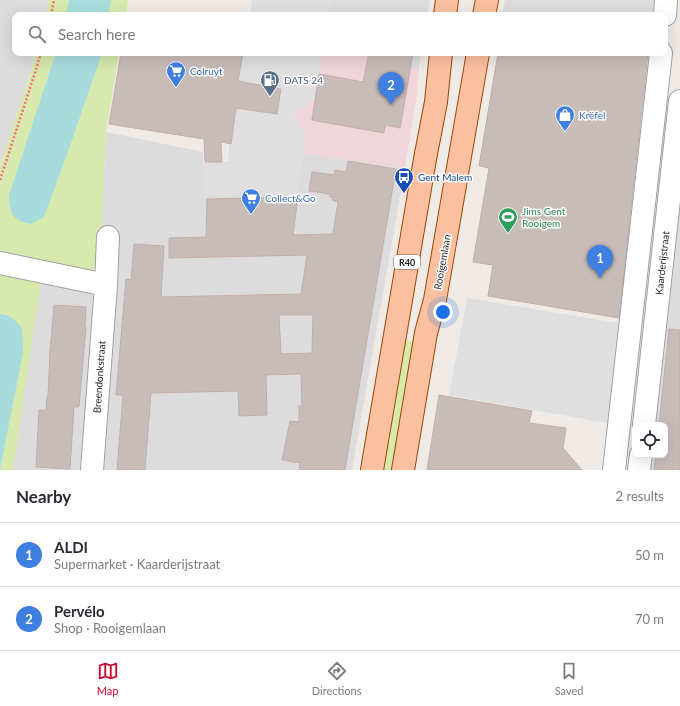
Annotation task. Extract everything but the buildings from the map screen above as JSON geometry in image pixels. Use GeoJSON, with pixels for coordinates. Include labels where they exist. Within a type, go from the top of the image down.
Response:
{"type":"FeatureCollection","features":[{"type":"Feature","properties":{"kind":"main road"},"geometry":{"type":"LineString","coordinates":[[445,12],[447,0]]}},
{"type":"Feature","properties":{"kind":"main road"},"geometry":{"type":"LineString","coordinates":[[485,12],[487,0]]}},
{"type":"Feature","properties":{"kind":"main road","name":"R40"},"geometry":{"type":"LineString","coordinates":[[372,470],[423,166],[436,102],[441,56]]}},
{"type":"Feature","properties":{"kind":"main road","name":"Rooigemlaan"},"geometry":{"type":"LineString","coordinates":[[403,470],[426,333],[435,300],[477,56]]}},
{"type":"Feature","properties":{"kind":"street"},"geometry":{"type":"LineString","coordinates":[[665,12],[666,0]]}},
{"type":"Feature","properties":{"kind":"street"},"geometry":{"type":"LineString","coordinates":[[614,470],[660,56]]}},
{"type":"Feature","properties":{"kind":"street","name":"Kaarderijstraat"},"geometry":{"type":"LineString","coordinates":[[644,422],[680,101]]}},
{"type":"Feature","properties":{"kind":"street","name":"Breendonkstraat"},"geometry":{"type":"LineString","coordinates":[[92,470],[106,285],[108,238]]}},
{"type":"Feature","properties":{"kind":"street"},"geometry":{"type":"LineString","coordinates":[[0,263],[106,285]]}},
{"type":"Feature","properties":{"kind":"street"},"geometry":{"type":"LineString","coordinates":[[639,470],[641,458]]}},
{"type":"Feature","properties":{"kind":"path"},"geometry":{"type":"LineString","coordinates":[[52,12],[54,0]]}},
{"type":"Feature","properties":{"kind":"path"},"geometry":{"type":"LineString","coordinates":[[0,180],[40,56]]}},
{"type":"Feature","properties":{"kind":"shaded area"},"geometry":{"type":"Polygon","coordinates":[[[0,0],[49,0],[47,12],[12,12],[12,56],[35,56],[0,166],[0,0]]]}},
{"type":"Feature","properties":{"kind":"shaded area"},"geometry":{"type":"Polygon","coordinates":[[[252,0],[320,0],[331,2],[329,12],[250,12],[252,0]]]}},
{"type":"Feature","properties":{"kind":"shaded area"},"geometry":{"type":"Polygon","coordinates":[[[320,0],[430,0],[428,12],[329,12],[331,2],[320,0]]]}},
{"type":"Feature","properties":{"kind":"shaded area"},"geometry":{"type":"Polygon","coordinates":[[[505,0],[660,0],[658,12],[503,12],[505,0]]]}},
{"type":"Feature","properties":{"kind":"shaded area"},"geometry":{"type":"Polygon","coordinates":[[[242,56],[322,56],[315,99],[296,112],[295,121],[306,133],[297,196],[205,196],[203,163],[228,161],[231,123],[242,56]]]}},
{"type":"Feature","properties":{"kind":"shaded area"},"geometry":{"type":"Polygon","coordinates":[[[322,56],[366,56],[365,59],[419,68],[416,101],[405,168],[303,153],[306,133],[295,121],[296,112],[315,99],[322,56]]]}},
{"type":"Feature","properties":{"kind":"shaded area"},"geometry":{"type":"Polygon","coordinates":[[[366,56],[421,56],[419,68],[365,59],[366,56]]]}},
{"type":"Feature","properties":{"kind":"shaded area"},"geometry":{"type":"Polygon","coordinates":[[[106,132],[203,152],[205,196],[297,196],[303,153],[405,168],[352,470],[100,470],[100,263],[106,132]]]}},
{"type":"Feature","properties":{"kind":"shaded area"},"geometry":{"type":"Polygon","coordinates":[[[680,159],[680,470],[650,470],[651,458],[668,458],[668,422],[654,422],[680,159]]]}},
{"type":"Feature","properties":{"kind":"shaded area"},"geometry":{"type":"Polygon","coordinates":[[[41,281],[90,292],[93,297],[82,470],[13,470],[41,281]]]}},
{"type":"Feature","properties":{"kind":"shaded area"},"geometry":{"type":"Polygon","coordinates":[[[467,298],[625,324],[613,424],[449,395],[467,298]]]}},
{"type":"Feature","properties":{"kind":"green space"},"geometry":{"type":"Polygon","coordinates":[[[49,0],[69,0],[67,12],[47,12],[49,0]]]}},
{"type":"Feature","properties":{"kind":"green space"},"geometry":{"type":"Polygon","coordinates":[[[111,0],[128,0],[126,12],[109,12],[111,0]]]}},
{"type":"Feature","properties":{"kind":"green space"},"geometry":{"type":"Polygon","coordinates":[[[35,56],[55,56],[46,83],[44,217],[101,56],[119,56],[106,132],[100,263],[94,269],[88,271],[0,251],[0,166],[35,56]]]}},
{"type":"Feature","properties":{"kind":"green space"},"geometry":{"type":"Polygon","coordinates":[[[0,273],[41,281],[13,470],[0,470],[16,387],[16,321],[7,315],[0,314],[0,273]]]}},
{"type":"Feature","properties":{"kind":"green space"},"geometry":{"type":"Polygon","coordinates":[[[405,339],[415,343],[394,470],[384,470],[405,339]]]}},
{"type":"Feature","properties":{"kind":"water"},"geometry":{"type":"Polygon","coordinates":[[[69,0],[111,0],[109,12],[67,12],[69,0]]]}},
{"type":"Feature","properties":{"kind":"water"},"geometry":{"type":"Polygon","coordinates":[[[55,56],[101,56],[44,217],[31,224],[16,218],[11,211],[9,195],[55,56]]]}},
{"type":"Feature","properties":{"kind":"water"},"geometry":{"type":"Polygon","coordinates":[[[0,314],[7,315],[16,321],[22,329],[23,353],[0,470],[0,314]]]}},
{"type":"Feature","properties":{"kind":"place","name":"Colruyt"},"geometry":{"type":"Point","coordinates":[176,88]}},
{"type":"Feature","properties":{"kind":"place","name":"DATS 24"},"geometry":{"type":"Point","coordinates":[270,97]}},
{"type":"Feature","properties":{"kind":"place","name":"Pervélo"},"geometry":{"type":"Point","coordinates":[391,105]}},
{"type":"Feature","properties":{"kind":"place","name":"Krëfel"},"geometry":{"type":"Point","coordinates":[565,132]}},
{"type":"Feature","properties":{"kind":"place","name":"Gent Malem"},"geometry":{"type":"Point","coordinates":[404,194]}},
{"type":"Feature","properties":{"kind":"place","name":"Collect&Go"},"geometry":{"type":"Point","coordinates":[251,215]}},
{"type":"Feature","properties":{"kind":"place","name":"Jims Gent Rooigem"},"geometry":{"type":"Point","coordinates":[508,234]}},
{"type":"Feature","properties":{"kind":"place","name":"ALDI"},"geometry":{"type":"Point","coordinates":[600,278]}}]}
